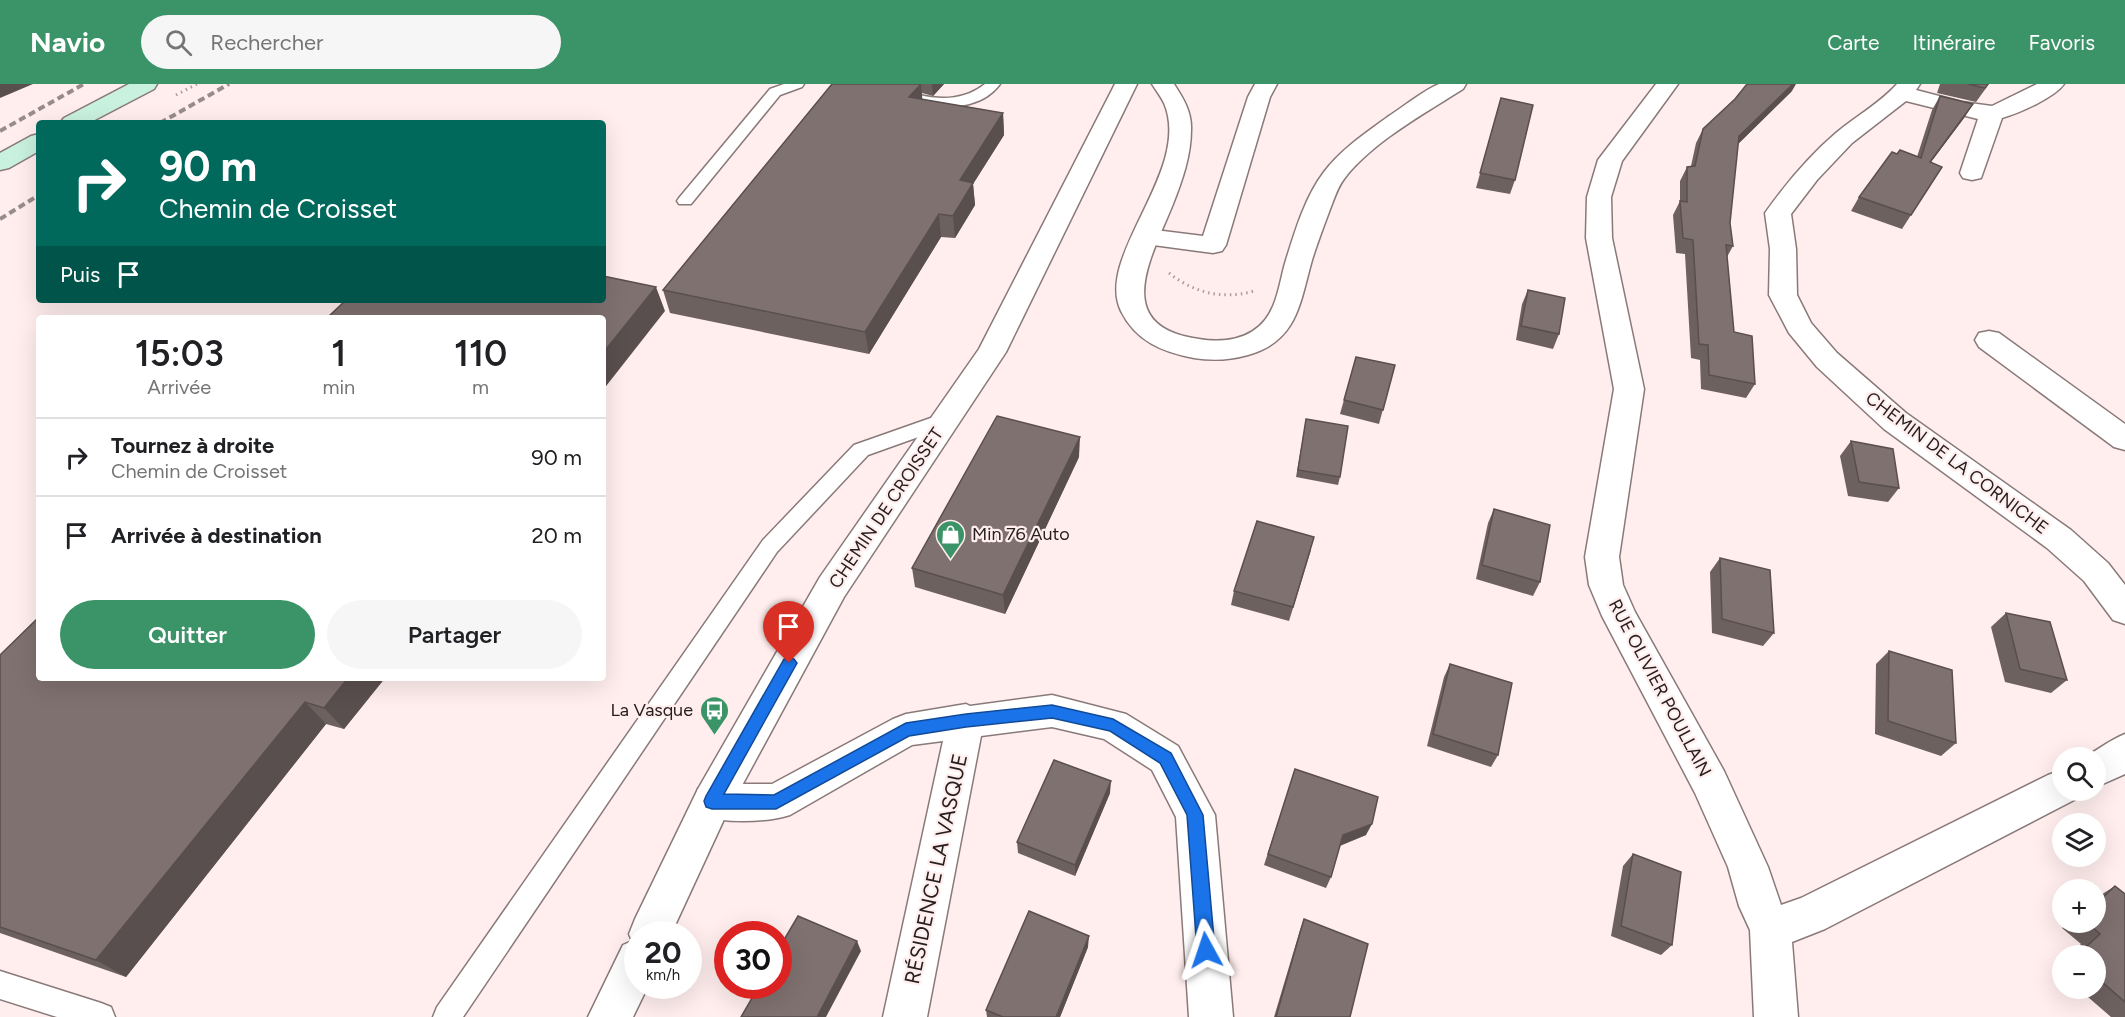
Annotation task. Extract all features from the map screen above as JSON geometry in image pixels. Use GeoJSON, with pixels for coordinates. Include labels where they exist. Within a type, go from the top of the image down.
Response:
{"type":"FeatureCollection","features":[{"type":"Feature","properties":{"kind":"main road"},"geometry":{"type":"LineString","coordinates":[[78,120],[146,84]]}},
{"type":"Feature","properties":{"kind":"main road"},"geometry":{"type":"LineString","coordinates":[[0,163],[36,143]]}},
{"type":"Feature","properties":{"kind":"street","name":"CHEMIN DE CROISSET"},"geometry":{"type":"LineString","coordinates":[[656,921],[712,801],[832,586],[992,351],[1126,84]]}},
{"type":"Feature","properties":{"kind":"street"},"geometry":{"type":"LineString","coordinates":[[1163,84],[1173,94],[1181,124],[1171,178],[1130,276],[1129,295],[1136,317],[1159,338],[1184,347],[1235,350],[1255,343],[1272,332],[1285,315],[1303,248],[1332,178],[1369,141],[1455,84]]}},
{"type":"Feature","properties":{"kind":"street"},"geometry":{"type":"LineString","coordinates":[[1147,237],[1212,245],[1259,97],[1266,84]]}},
{"type":"Feature","properties":{"kind":"street","name":"RUE OLIVIER POULLAIN"},"geometry":{"type":"LineString","coordinates":[[1667,84],[1610,160],[1599,197],[1599,238],[1629,389],[1602,557],[1606,585],[1619,616],[1729,821],[1748,867],[1760,906],[1771,929],[1776,1017]]}},
{"type":"Feature","properties":{"kind":"street"},"geometry":{"type":"LineString","coordinates":[[1905,89],[1960,108],[1992,113],[2054,84]]}},
{"type":"Feature","properties":{"kind":"street","name":"CHEMIN DE LA CORNICHE"},"geometry":{"type":"LineString","coordinates":[[1905,89],[1893,102],[1844,138],[1808,175],[1778,213],[1783,249],[1783,295],[1799,327],[1827,360],[1896,421],[2059,539],[2096,572],[2125,610]]}},
{"type":"Feature","properties":{"kind":"street"},"geometry":{"type":"LineString","coordinates":[[1972,173],[1992,113]]}},
{"type":"Feature","properties":{"kind":"street"},"geometry":{"type":"LineString","coordinates":[[1989,340],[2125,439]]}},
{"type":"Feature","properties":{"kind":"street"},"geometry":{"type":"LineString","coordinates":[[712,801],[776,802],[906,730],[966,720],[1052,711],[1113,725],[1165,758],[1195,815],[1212,1017]]}},
{"type":"Feature","properties":{"kind":"street","name":"RÉSIDENCE LA VASQUE"},"geometry":{"type":"LineString","coordinates":[[905,1017],[966,720]]}},
{"type":"Feature","properties":{"kind":"street"},"geometry":{"type":"LineString","coordinates":[[2106,765],[2116,760],[2125,751]]}},
{"type":"Feature","properties":{"kind":"street"},"geometry":{"type":"LineString","coordinates":[[1771,929],[1810,915],[2052,792]]}},
{"type":"Feature","properties":{"kind":"street"},"geometry":{"type":"LineString","coordinates":[[610,1017],[624,988]]}},
{"type":"Feature","properties":{"kind":"lane"},"geometry":{"type":"LineString","coordinates":[[685,201],[775,92],[797,84]]}},
{"type":"Feature","properties":{"kind":"lane"},"geometry":{"type":"LineString","coordinates":[[907,96],[941,104],[988,91],[993,84]]}},
{"type":"Feature","properties":{"kind":"lane"},"geometry":{"type":"LineString","coordinates":[[447,1017],[770,546],[861,450],[945,420]]}},
{"type":"Feature","properties":{"kind":"lane"},"geometry":{"type":"LineString","coordinates":[[0,985],[101,1017]]}},
{"type":"Feature","properties":{"kind":"building"},"geometry":{"type":"Polygon","coordinates":[[[832,84],[921,84],[909,97],[1003,113],[960,180],[973,183],[953,216],[939,214],[865,332],[663,290],[832,84]]]}},
{"type":"Feature","properties":{"kind":"building"},"geometry":{"type":"Polygon","coordinates":[[[1747,84],[1793,84],[1739,136],[1730,223],[1733,246],[1726,245],[1734,332],[1752,336],[1755,384],[1709,375],[1708,345],[1699,344],[1693,240],[1683,238],[1680,201],[1687,202],[1687,167],[1695,166],[1703,129],[1735,99],[1747,84]]]}},
{"type":"Feature","properties":{"kind":"building"},"geometry":{"type":"Polygon","coordinates":[[[1968,84],[1988,84],[1985,88],[1968,84]]]}},
{"type":"Feature","properties":{"kind":"building"},"geometry":{"type":"Polygon","coordinates":[[[1940,96],[1973,104],[1930,162],[1942,167],[1911,215],[1859,197],[1892,152],[1897,154],[1900,150],[1921,158],[1940,96]]]}},
{"type":"Feature","properties":{"kind":"building"},"geometry":{"type":"Polygon","coordinates":[[[1501,98],[1533,105],[1515,180],[1480,173],[1501,98]]]}},
{"type":"Feature","properties":{"kind":"building"},"geometry":{"type":"Polygon","coordinates":[[[606,277],[656,287],[606,349],[606,315],[330,315],[343,303],[606,303],[606,277]]]}},
{"type":"Feature","properties":{"kind":"building"},"geometry":{"type":"Polygon","coordinates":[[[1528,290],[1565,298],[1559,334],[1521,326],[1528,290]]]}},
{"type":"Feature","properties":{"kind":"building"},"geometry":{"type":"Polygon","coordinates":[[[1356,357],[1395,365],[1383,410],[1344,400],[1356,357]]]}},
{"type":"Feature","properties":{"kind":"building"},"geometry":{"type":"Polygon","coordinates":[[[997,416],[1080,437],[1003,595],[912,568],[997,416]]]}},
{"type":"Feature","properties":{"kind":"building"},"geometry":{"type":"Polygon","coordinates":[[[1306,419],[1348,426],[1340,477],[1298,470],[1306,419]]]}},
{"type":"Feature","properties":{"kind":"building"},"geometry":{"type":"Polygon","coordinates":[[[1851,441],[1893,449],[1899,488],[1859,482],[1851,441]]]}},
{"type":"Feature","properties":{"kind":"building"},"geometry":{"type":"Polygon","coordinates":[[[1494,509],[1550,525],[1540,582],[1482,565],[1494,509]]]}},
{"type":"Feature","properties":{"kind":"building"},"geometry":{"type":"Polygon","coordinates":[[[1257,521],[1314,537],[1293,607],[1234,591],[1257,521]]]}},
{"type":"Feature","properties":{"kind":"building"},"geometry":{"type":"Polygon","coordinates":[[[1720,558],[1770,570],[1774,633],[1722,619],[1720,558]]]}},
{"type":"Feature","properties":{"kind":"building"},"geometry":{"type":"Polygon","coordinates":[[[2006,613],[2050,622],[2067,680],[2020,669],[2006,613]]]}},
{"type":"Feature","properties":{"kind":"building"},"geometry":{"type":"Polygon","coordinates":[[[36,620],[36,681],[346,681],[324,708],[305,702],[96,960],[0,927],[0,655],[36,620]]]}},
{"type":"Feature","properties":{"kind":"building"},"geometry":{"type":"Polygon","coordinates":[[[1889,651],[1952,670],[1956,743],[1888,721],[1889,651]]]}},
{"type":"Feature","properties":{"kind":"building"},"geometry":{"type":"Polygon","coordinates":[[[1450,664],[1512,683],[1498,755],[1433,734],[1450,664]]]}},
{"type":"Feature","properties":{"kind":"building"},"geometry":{"type":"Polygon","coordinates":[[[1054,760],[1111,781],[1075,865],[1017,842],[1054,760]]]}},
{"type":"Feature","properties":{"kind":"building"},"geometry":{"type":"Polygon","coordinates":[[[1295,769],[1378,797],[1372,824],[1343,835],[1331,877],[1268,854],[1295,769]]]}},
{"type":"Feature","properties":{"kind":"building"},"geometry":{"type":"Polygon","coordinates":[[[1633,854],[1681,872],[1672,945],[1621,926],[1633,854]]]}},
{"type":"Feature","properties":{"kind":"building"},"geometry":{"type":"Polygon","coordinates":[[[2115,886],[2125,894],[2125,1002],[2106,985],[2106,945],[2088,945],[2099,933],[2106,933],[2106,895],[2115,886]]]}},
{"type":"Feature","properties":{"kind":"building"},"geometry":{"type":"Polygon","coordinates":[[[1029,911],[1089,936],[1056,1017],[1003,1017],[986,1010],[1029,911]]]}},
{"type":"Feature","properties":{"kind":"building"},"geometry":{"type":"Polygon","coordinates":[[[798,916],[857,941],[817,1017],[741,1017],[751,999],[792,999],[792,926],[798,916]]]}},
{"type":"Feature","properties":{"kind":"building"},"geometry":{"type":"Polygon","coordinates":[[[1304,919],[1368,944],[1350,1017],[1276,1017],[1304,919]]]}},
{"type":"Feature","properties":{"kind":"railway"},"geometry":{"type":"LineString","coordinates":[[0,131],[84,84]]}},
{"type":"Feature","properties":{"kind":"railway"},"geometry":{"type":"LineString","coordinates":[[165,120],[229,84]]}},
{"type":"Feature","properties":{"kind":"railway"},"geometry":{"type":"LineString","coordinates":[[0,219],[36,197]]}},
{"type":"Feature","properties":{"kind":"place","name":"Min 76 Auto"},"geometry":{"type":"Point","coordinates":[951,560]}},
{"type":"Feature","properties":{"kind":"place","name":"La Vasque"},"geometry":{"type":"Point","coordinates":[714,736]}},
{"type":"Feature","properties":{"kind":"route"},"geometry":{"type":"LineString","coordinates":[[789,663],[712,801],[776,802],[906,730],[966,720],[1052,711],[1113,725],[1165,758],[1195,815],[1206,950]]}}]}
